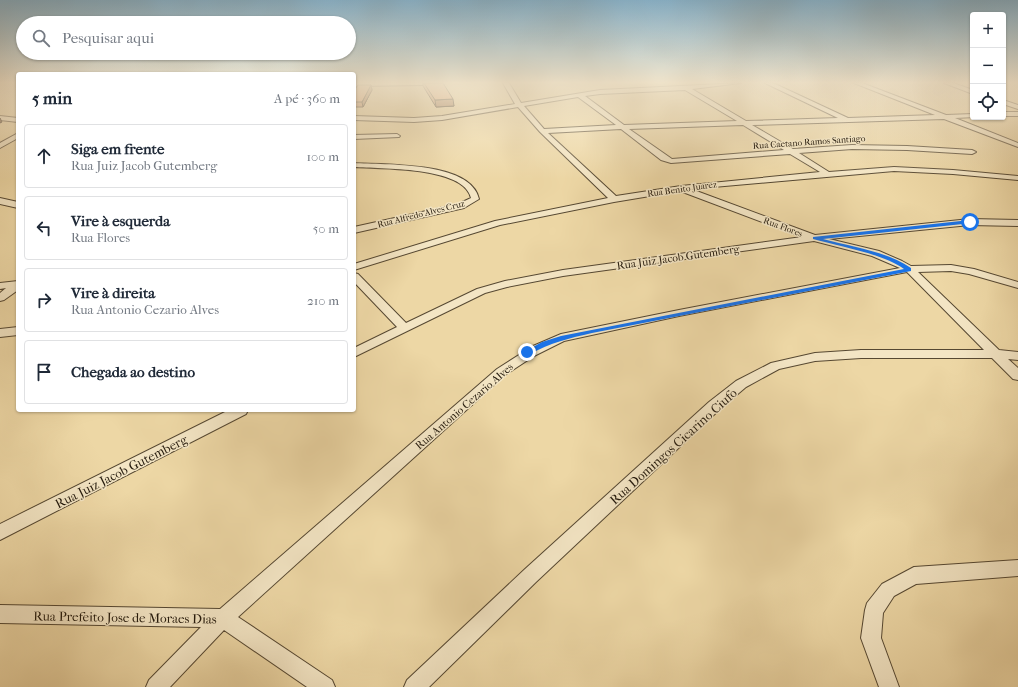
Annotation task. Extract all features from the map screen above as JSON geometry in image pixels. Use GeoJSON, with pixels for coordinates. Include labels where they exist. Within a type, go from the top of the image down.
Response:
{"type":"FeatureCollection","features":[{"type":"Feature","properties":{"kind":"street"},"geometry":{"type":"LineString","coordinates":[[356,118],[414,120],[459,115]]}},
{"type":"Feature","properties":{"kind":"street"},"geometry":{"type":"LineString","coordinates":[[528,115],[542,131],[614,199]]}},
{"type":"Feature","properties":{"kind":"street"},"geometry":{"type":"LineString","coordinates":[[606,115],[622,127]]}},
{"type":"Feature","properties":{"kind":"street"},"geometry":{"type":"LineString","coordinates":[[732,115],[828,174]]}},
{"type":"Feature","properties":{"kind":"street"},"geometry":{"type":"LineString","coordinates":[[836,115],[847,120]]}},
{"type":"Feature","properties":{"kind":"street"},"geometry":{"type":"LineString","coordinates":[[939,115],[1018,145]]}},
{"type":"Feature","properties":{"kind":"street"},"geometry":{"type":"LineString","coordinates":[[542,131],[622,127],[970,116]]}},
{"type":"Feature","properties":{"kind":"street"},"geometry":{"type":"LineString","coordinates":[[0,118],[16,120]]}},
{"type":"Feature","properties":{"kind":"street","name":"Rua Caetano Ramos Santiago"},"geometry":{"type":"LineString","coordinates":[[622,127],[664,158],[672,161],[831,148],[877,147],[972,152]]}},
{"type":"Feature","properties":{"kind":"street"},"geometry":{"type":"LineString","coordinates":[[0,146],[16,135]]}},
{"type":"Feature","properties":{"kind":"street"},"geometry":{"type":"LineString","coordinates":[[356,138],[397,136]]}},
{"type":"Feature","properties":{"kind":"street"},"geometry":{"type":"LineString","coordinates":[[0,141],[16,138]]}},
{"type":"Feature","properties":{"kind":"street","name":"Rua Alfredo Alves Cruz"},"geometry":{"type":"LineString","coordinates":[[356,165],[421,170],[451,175],[472,191],[475,199],[461,206],[356,230]]}},
{"type":"Feature","properties":{"kind":"street","name":"Rua Benito Juarez"},"geometry":{"type":"LineString","coordinates":[[356,266],[498,223],[614,199],[680,188],[828,174],[894,170],[953,172],[1018,178]]}},
{"type":"Feature","properties":{"kind":"street","name":"Rua Flores"},"geometry":{"type":"LineString","coordinates":[[680,188],[815,238],[885,257],[900,263],[909,269]]}},
{"type":"Feature","properties":{"kind":"street"},"geometry":{"type":"LineString","coordinates":[[0,201],[16,205]]}},
{"type":"Feature","properties":{"kind":"street","name":"Rua Juiz Jacob Gutemberg"},"geometry":{"type":"LineString","coordinates":[[356,352],[404,327],[481,291],[505,284],[563,273],[815,238],[970,222],[1018,224]]}},
{"type":"Feature","properties":{"kind":"street","name":"Rua Antonio Cezario Alves"},"geometry":{"type":"LineString","coordinates":[[156,687],[223,618],[501,372],[527,352],[544,343],[679,313],[909,269],[951,268],[970,271],[1018,285]]}},
{"type":"Feature","properties":{"kind":"street"},"geometry":{"type":"LineString","coordinates":[[909,269],[1018,376]]}},
{"type":"Feature","properties":{"kind":"street"},"geometry":{"type":"LineString","coordinates":[[356,278],[404,327]]}},
{"type":"Feature","properties":{"kind":"street"},"geometry":{"type":"LineString","coordinates":[[0,286],[16,284]]}},
{"type":"Feature","properties":{"kind":"street"},"geometry":{"type":"LineString","coordinates":[[0,298],[16,286]]}},
{"type":"Feature","properties":{"kind":"street"},"geometry":{"type":"LineString","coordinates":[[0,333],[16,331]]}},
{"type":"Feature","properties":{"kind":"street","name":"Rua Domingos Cicarino Ciufo"},"geometry":{"type":"LineString","coordinates":[[414,687],[553,554],[714,406],[741,384],[775,366],[815,356],[861,354],[997,354],[1018,356]]}},
{"type":"Feature","properties":{"kind":"street","name":"Rua Juiz Jacob Gutemberg"},"geometry":{"type":"LineString","coordinates":[[0,532],[237,412]]}},
{"type":"Feature","properties":{"kind":"street"},"geometry":{"type":"LineString","coordinates":[[889,687],[871,638],[874,610],[888,590],[914,576],[1018,568]]}},
{"type":"Feature","properties":{"kind":"street","name":"Rua Prefeito Jose de Moraes Dias"},"geometry":{"type":"LineString","coordinates":[[0,614],[223,618],[325,687]]}},
{"type":"Feature","properties":{"kind":"route"},"geometry":{"type":"LineString","coordinates":[[527,352],[544,343],[592,331],[909,269],[900,263],[885,257],[815,238],[970,222]]}}]}
